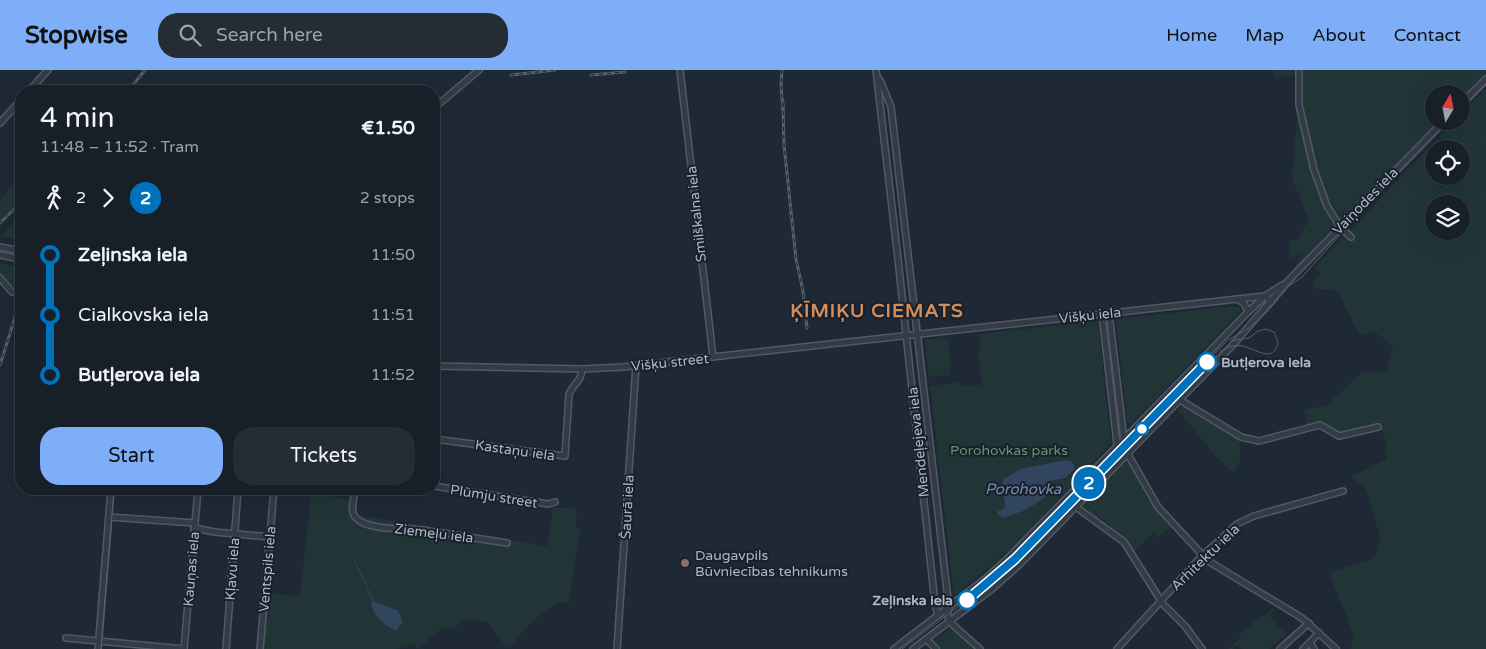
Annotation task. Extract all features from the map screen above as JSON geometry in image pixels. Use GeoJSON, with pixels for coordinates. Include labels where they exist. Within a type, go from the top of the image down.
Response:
{"type":"FeatureCollection","features":[{"type":"Feature","properties":{"kind":"street"},"geometry":{"type":"LineString","coordinates":[[34,85],[48,70]]}},
{"type":"Feature","properties":{"kind":"street"},"geometry":{"type":"LineString","coordinates":[[440,103],[479,70]]}},
{"type":"Feature","properties":{"kind":"street","name":"Smilškalna iela"},"geometry":{"type":"LineString","coordinates":[[680,70],[713,357]]}},
{"type":"Feature","properties":{"kind":"street"},"geometry":{"type":"LineString","coordinates":[[1299,70],[1299,105],[1314,170],[1327,206],[1340,227],[1351,237]]}},
{"type":"Feature","properties":{"kind":"street","name":"Mendeļejeva iela"},"geometry":{"type":"LineString","coordinates":[[876,73],[891,106],[949,608],[947,615]]}},
{"type":"Feature","properties":{"kind":"street","name":"Mendeļejeva iela"},"geometry":{"type":"LineString","coordinates":[[876,73],[935,604],[938,615]]}},
{"type":"Feature","properties":{"kind":"street"},"geometry":{"type":"LineString","coordinates":[[1470,95],[1486,79]]}},
{"type":"Feature","properties":{"kind":"street"},"geometry":{"type":"LineString","coordinates":[[880,107],[891,106]]}},
{"type":"Feature","properties":{"kind":"street"},"geometry":{"type":"LineString","coordinates":[[0,123],[15,107]]}},
{"type":"Feature","properties":{"kind":"street","name":"Vaiņodes iela"},"geometry":{"type":"LineString","coordinates":[[1287,282],[1435,130]]}},
{"type":"Feature","properties":{"kind":"street"},"geometry":{"type":"LineString","coordinates":[[893,213],[898,211],[904,212]]}},
{"type":"Feature","properties":{"kind":"street"},"geometry":{"type":"LineString","coordinates":[[0,248],[15,250]]}},
{"type":"Feature","properties":{"kind":"street"},"geometry":{"type":"LineString","coordinates":[[0,255],[15,258]]}},
{"type":"Feature","properties":{"kind":"street"},"geometry":{"type":"LineString","coordinates":[[898,259],[904,261],[909,258]]}},
{"type":"Feature","properties":{"kind":"street"},"geometry":{"type":"LineString","coordinates":[[0,278],[12,292]]}},
{"type":"Feature","properties":{"kind":"street"},"geometry":{"type":"LineString","coordinates":[[894,649],[949,608],[1007,559],[1119,446],[1125,443],[1248,312],[1265,296],[1287,282]]}},
{"type":"Feature","properties":{"kind":"street"},"geometry":{"type":"LineString","coordinates":[[913,649],[992,589],[1020,564],[1238,340],[1287,282]]}},
{"type":"Feature","properties":{"kind":"street"},"geometry":{"type":"LineString","coordinates":[[0,289],[4,283]]}},
{"type":"Feature","properties":{"kind":"street"},"geometry":{"type":"LineString","coordinates":[[1265,296],[1271,302]]}},
{"type":"Feature","properties":{"kind":"street","name":"Višķu iela"},"geometry":{"type":"LineString","coordinates":[[906,335],[1265,296]]}},
{"type":"Feature","properties":{"kind":"street"},"geometry":{"type":"LineString","coordinates":[[1237,299],[1244,304],[1248,312]]}},
{"type":"Feature","properties":{"kind":"street"},"geometry":{"type":"LineString","coordinates":[[1109,313],[1125,443],[1128,453],[1158,507],[1208,561],[1302,618],[1336,649]]}},
{"type":"Feature","properties":{"kind":"street"},"geometry":{"type":"LineString","coordinates":[[1102,314],[1116,438],[1119,446]]}},
{"type":"Feature","properties":{"kind":"street","name":"Višķu street"},"geometry":{"type":"LineString","coordinates":[[440,366],[582,369],[713,357],[906,335]]}},
{"type":"Feature","properties":{"kind":"street","name":"Šaurā iela"},"geometry":{"type":"LineString","coordinates":[[617,649],[636,365]]}},
{"type":"Feature","properties":{"kind":"street","name":"Kastaņu iela"},"geometry":{"type":"LineString","coordinates":[[440,440],[565,456],[569,394],[571,389],[582,378],[582,369]]}},
{"type":"Feature","properties":{"kind":"street"},"geometry":{"type":"LineString","coordinates":[[1180,400],[1244,438],[1259,441],[1320,425],[1339,436],[1378,427]]}},
{"type":"Feature","properties":{"kind":"street","name":"Plūmju street"},"geometry":{"type":"LineString","coordinates":[[440,487],[548,504],[555,502]]}},
{"type":"Feature","properties":{"kind":"street","name":"Arhitektu iela"},"geometry":{"type":"LineString","coordinates":[[1117,649],[1203,555],[1237,524],[1254,516],[1343,491]]}},
{"type":"Feature","properties":{"kind":"street"},"geometry":{"type":"LineString","coordinates":[[98,649],[111,495]]}},
{"type":"Feature","properties":{"kind":"street","name":"Kauņas iela"},"geometry":{"type":"LineString","coordinates":[[184,649],[198,495]]}},
{"type":"Feature","properties":{"kind":"street","name":"Kļavu iela"},"geometry":{"type":"LineString","coordinates":[[226,649],[238,495]]}},
{"type":"Feature","properties":{"kind":"street","name":"Ventspils iela"},"geometry":{"type":"LineString","coordinates":[[260,649],[274,495]]}},
{"type":"Feature","properties":{"kind":"street","name":"Ziemeļu iela"},"geometry":{"type":"LineString","coordinates":[[355,495],[352,512],[353,516],[361,523],[378,527],[423,530],[507,543]]}},
{"type":"Feature","properties":{"kind":"street"},"geometry":{"type":"LineString","coordinates":[[1076,507],[1124,542],[1162,600],[1202,649]]}},
{"type":"Feature","properties":{"kind":"street"},"geometry":{"type":"LineString","coordinates":[[109,516],[195,526],[235,534],[270,537]]}},
{"type":"Feature","properties":{"kind":"street"},"geometry":{"type":"LineString","coordinates":[[938,615],[947,615],[950,621],[980,649]]}},
{"type":"Feature","properties":{"kind":"street"},"geometry":{"type":"LineString","coordinates":[[1280,649],[1309,623]]}},
{"type":"Feature","properties":{"kind":"street"},"geometry":{"type":"LineString","coordinates":[[1303,649],[1320,633]]}},
{"type":"Feature","properties":{"kind":"street"},"geometry":{"type":"LineString","coordinates":[[66,638],[184,649]]}},
{"type":"Feature","properties":{"kind":"street"},"geometry":{"type":"LineString","coordinates":[[926,639],[936,649]]}},
{"type":"Feature","properties":{"kind":"street"},"geometry":{"type":"LineString","coordinates":[[1310,643],[1314,649]]}},
{"type":"Feature","properties":{"kind":"green space"},"geometry":{"type":"Polygon","coordinates":[[[1272,70],[1486,70],[1486,74],[1470,90],[1470,85],[1425,85],[1425,130],[1430,130],[1345,219],[1337,218],[1346,207],[1330,222],[1331,224],[1335,222],[1334,230],[1328,236],[1324,235],[1321,242],[1286,279],[1304,254],[1290,258],[1289,242],[1297,239],[1309,220],[1292,178],[1301,74],[1275,77],[1272,70]]]}},
{"type":"Feature","properties":{"kind":"green space"},"geometry":{"type":"Polygon","coordinates":[[[1486,89],[1486,649],[1350,649],[1354,635],[1329,573],[1374,558],[1381,540],[1366,489],[1350,477],[1387,459],[1384,451],[1388,448],[1380,425],[1339,434],[1322,422],[1307,425],[1305,413],[1302,410],[1326,406],[1361,373],[1386,371],[1393,351],[1389,342],[1374,332],[1360,336],[1338,293],[1332,289],[1316,289],[1313,285],[1320,273],[1314,268],[1425,152],[1425,185],[1470,185],[1470,140],[1437,140],[1446,130],[1470,130],[1470,106],[1486,89]]]}},
{"type":"Feature","properties":{"kind":"green space"},"geometry":{"type":"Polygon","coordinates":[[[15,182],[15,206],[0,220],[0,200],[15,182]]]}},
{"type":"Feature","properties":{"kind":"green space"},"geometry":{"type":"Polygon","coordinates":[[[15,221],[15,239],[0,236],[15,221]]]}},
{"type":"Feature","properties":{"kind":"green space"},"geometry":{"type":"Polygon","coordinates":[[[0,263],[15,267],[15,290],[0,274],[0,263]]]}},
{"type":"Feature","properties":{"kind":"green space"},"geometry":{"type":"Polygon","coordinates":[[[1235,306],[1240,308],[1241,311],[1132,423],[1127,424],[1116,319],[1235,306]]]}},
{"type":"Feature","properties":{"kind":"green space","name":"Porohovkas parks"},"geometry":{"type":"Polygon","coordinates":[[[1098,321],[1111,444],[1014,545],[987,570],[954,595],[930,386],[961,382],[962,386],[982,385],[978,352],[981,345],[979,334],[1098,321]]]}},
{"type":"Feature","properties":{"kind":"green space"},"geometry":{"type":"Polygon","coordinates":[[[948,338],[950,375],[929,377],[925,340],[948,338]]]}},
{"type":"Feature","properties":{"kind":"green space"},"geometry":{"type":"Polygon","coordinates":[[[1182,406],[1239,439],[1241,458],[1234,474],[1211,451],[1178,410],[1182,406]]]}},
{"type":"Feature","properties":{"kind":"green space"},"geometry":{"type":"Polygon","coordinates":[[[1126,460],[1131,462],[1144,493],[1172,525],[1158,538],[1154,533],[1135,551],[1132,550],[1125,539],[1109,528],[1110,525],[1090,512],[1088,514],[1081,506],[1126,460]]]}},
{"type":"Feature","properties":{"kind":"green space"},"geometry":{"type":"Polygon","coordinates":[[[311,495],[346,499],[355,515],[547,546],[553,507],[577,509],[576,529],[580,529],[569,603],[560,602],[531,622],[510,648],[506,647],[487,622],[463,619],[456,628],[444,627],[417,649],[414,644],[398,649],[263,649],[265,598],[269,593],[300,597],[311,495]]]}},
{"type":"Feature","properties":{"kind":"green space"},"geometry":{"type":"Polygon","coordinates":[[[1273,608],[1275,610],[1269,616],[1286,634],[1269,649],[1241,649],[1237,645],[1233,649],[1228,649],[1240,638],[1238,636],[1273,608]]]}},
{"type":"Feature","properties":{"kind":"green space"},"geometry":{"type":"Polygon","coordinates":[[[953,627],[977,649],[938,649],[932,642],[953,627]]]}},
{"type":"Feature","properties":{"kind":"water","name":"Porohovka"},"geometry":{"type":"Polygon","coordinates":[[[1066,460],[1071,461],[1075,466],[1074,470],[1065,478],[1051,482],[1046,496],[1023,511],[1004,518],[997,514],[998,511],[1004,509],[1005,505],[1002,487],[1004,479],[1021,469],[1066,460]]]}},
{"type":"Feature","properties":{"kind":"water"},"geometry":{"type":"Polygon","coordinates":[[[373,601],[398,611],[403,622],[396,631],[384,624],[378,617],[371,604],[373,601]]]}},
{"type":"Feature","properties":{"kind":"waterway"},"geometry":{"type":"LineString","coordinates":[[355,562],[373,601]]}},
{"type":"Feature","properties":{"kind":"tram line"},"geometry":{"type":"LineString","coordinates":[[1470,101],[1486,85]]}},
{"type":"Feature","properties":{"kind":"tram line"},"geometry":{"type":"LineString","coordinates":[[902,649],[967,600],[1015,559],[1228,340],[1249,328],[1267,312],[1290,285],[1301,278],[1365,207],[1441,130]]}},
{"type":"Feature","properties":{"kind":"tram line"},"geometry":{"type":"LineString","coordinates":[[1220,352],[1233,346],[1239,346],[1268,354],[1273,353],[1278,342],[1274,332],[1266,329],[1258,331],[1249,338],[1231,341]]}},
{"type":"Feature","properties":{"kind":"tram line","name":"2"},"geometry":{"type":"LineString","coordinates":[[967,600],[1015,559],[1207,362]]}},
{"type":"Feature","properties":{"kind":"tram line"},"geometry":{"type":"LineString","coordinates":[[101,649],[114,495]]}},
{"type":"Feature","properties":{"kind":"railway"},"geometry":{"type":"LineString","coordinates":[[133,85],[145,70]]}},
{"type":"Feature","properties":{"kind":"railway"},"geometry":{"type":"LineString","coordinates":[[511,75],[555,70]]}},
{"type":"Feature","properties":{"kind":"railway"},"geometry":{"type":"LineString","coordinates":[[782,70],[783,110]]}},
{"type":"Feature","properties":{"kind":"railway"},"geometry":{"type":"LineString","coordinates":[[591,75],[625,72]]}},
{"type":"Feature","properties":{"kind":"railway"},"geometry":{"type":"LineString","coordinates":[[783,103],[784,145],[796,259],[803,291],[807,328]]}},
{"type":"Feature","properties":{"kind":"railway"},"geometry":{"type":"LineString","coordinates":[[0,223],[15,208]]}},
{"type":"Feature","properties":{"kind":"railway"},"geometry":{"type":"LineString","coordinates":[[0,365],[15,317]]}},
{"type":"Feature","properties":{"kind":"place","name":"Butļerova iela"},"geometry":{"type":"Point","coordinates":[1207,362]}},
{"type":"Feature","properties":{"kind":"place","name":"Daugavpils Būvniecības tehnikums"},"geometry":{"type":"Point","coordinates":[685,563]}},
{"type":"Feature","properties":{"kind":"place","name":"Zeļinska iela"},"geometry":{"type":"Point","coordinates":[967,600]}},
{"type":"Feature","properties":{"kind":"district","name":"ĶĪMIĶU CIEMATS"},"geometry":{"type":"Point","coordinates":[877,310]}}]}
